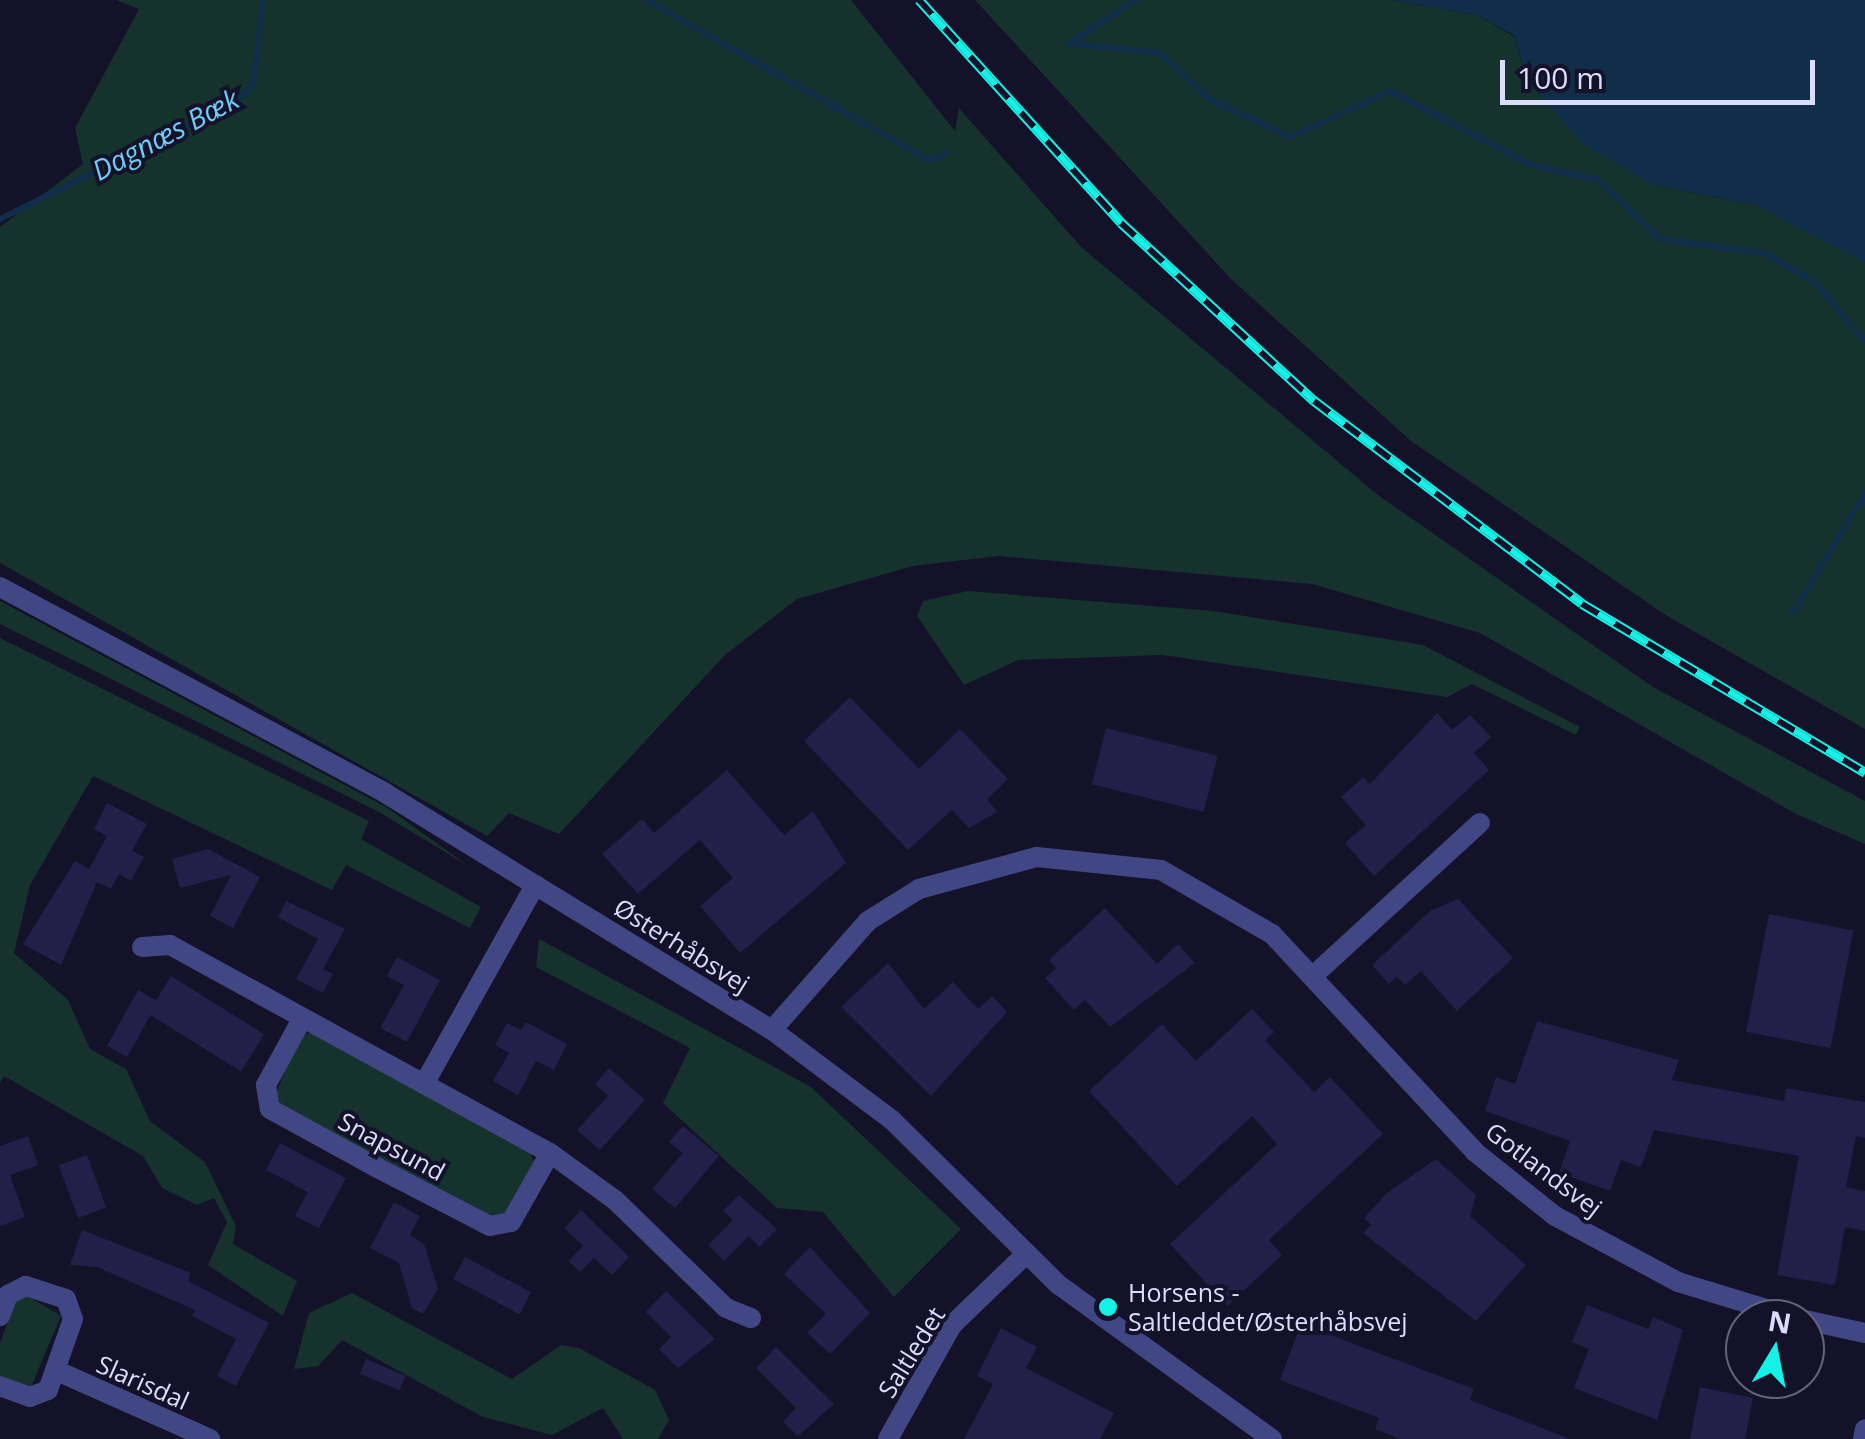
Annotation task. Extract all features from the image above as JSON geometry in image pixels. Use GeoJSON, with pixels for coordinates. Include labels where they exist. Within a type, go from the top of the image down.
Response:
{"type":"FeatureCollection","features":[{"type":"Feature","properties":{"kind":"street","name":"Østerhåbsvej"},"geometry":{"type":"LineString","coordinates":[[0,587],[197,687],[536,885],[772,1030],[892,1120],[1026,1254],[1176,1377],[1272,1439]]}},
{"type":"Feature","properties":{"kind":"street"},"geometry":{"type":"LineString","coordinates":[[1314,975],[1480,823]]}},
{"type":"Feature","properties":{"kind":"street","name":"Gotlandsvej"},"geometry":{"type":"LineString","coordinates":[[772,1030],[868,920],[919,889],[1037,857],[1161,870],[1217,895],[1314,975],[1475,1152],[1555,1216],[1678,1282],[1733,1299]]}},
{"type":"Feature","properties":{"kind":"street"},"geometry":{"type":"LineString","coordinates":[[424,1084],[536,885]]}},
{"type":"Feature","properties":{"kind":"street"},"geometry":{"type":"LineString","coordinates":[[142,947],[170,945],[550,1153],[615,1200],[726,1308],[750,1318]]}},
{"type":"Feature","properties":{"kind":"street","name":"Snapsund"},"geometry":{"type":"LineString","coordinates":[[302,1020],[266,1085],[270,1109],[330,1142],[490,1226],[512,1222],[550,1153]]}},
{"type":"Feature","properties":{"kind":"street","name":"Saltledet"},"geometry":{"type":"LineString","coordinates":[[888,1439],[952,1325],[1026,1254]]}},
{"type":"Feature","properties":{"kind":"street","name":"Slarisdal"},"geometry":{"type":"LineString","coordinates":[[0,1316],[8,1295],[26,1286],[66,1299],[73,1319],[55,1370],[210,1439]]}},
{"type":"Feature","properties":{"kind":"street","name":"Gotlandsvej"},"geometry":{"type":"LineString","coordinates":[[1825,1325],[1865,1333]]}},
{"type":"Feature","properties":{"kind":"street"},"geometry":{"type":"LineString","coordinates":[[0,1386],[30,1397],[48,1390],[55,1370]]}},
{"type":"Feature","properties":{"kind":"street"},"geometry":{"type":"LineString","coordinates":[[1863,1439],[1865,1429]]}},
{"type":"Feature","properties":{"kind":"green space"},"geometry":{"type":"Polygon","coordinates":[[[116,0],[851,0],[955,131],[959,108],[1081,247],[1378,495],[1653,687],[1865,801],[1865,844],[1796,814],[1480,633],[1312,584],[998,556],[913,566],[797,599],[725,655],[559,834],[509,813],[487,836],[0,563],[0,227],[83,164],[75,128],[139,9],[116,0]]]}},
{"type":"Feature","properties":{"kind":"green space"},"geometry":{"type":"Polygon","coordinates":[[[975,0],[1391,0],[1476,15],[1514,36],[1528,82],[1653,185],[1756,205],[1848,247],[1865,263],[1865,729],[1667,616],[1411,441],[1231,279],[975,0]]]}},
{"type":"Feature","properties":{"kind":"green space"},"geometry":{"type":"Polygon","coordinates":[[[968,591],[1214,611],[1423,645],[1580,727],[1576,735],[1472,684],[1447,697],[1163,655],[1018,660],[964,685],[917,616],[923,601],[968,591]]]}},
{"type":"Feature","properties":{"kind":"green space"},"geometry":{"type":"Polygon","coordinates":[[[0,601],[386,807],[470,867],[379,812],[0,624],[0,601]]]}},
{"type":"Feature","properties":{"kind":"green space"},"geometry":{"type":"Polygon","coordinates":[[[0,638],[369,821],[361,839],[481,907],[470,928],[346,865],[332,890],[93,776],[30,885],[14,953],[68,1000],[90,1049],[126,1069],[150,1121],[205,1162],[236,1226],[233,1244],[297,1281],[283,1316],[208,1265],[227,1222],[214,1198],[197,1205],[162,1188],[143,1156],[4,1076],[0,1083],[0,638]]]}},
{"type":"Feature","properties":{"kind":"green space"},"geometry":{"type":"Polygon","coordinates":[[[539,939],[811,1087],[961,1229],[894,1297],[823,1212],[777,1208],[663,1103],[690,1048],[536,967],[539,939]]]}},
{"type":"Feature","properties":{"kind":"green space"},"geometry":{"type":"Polygon","coordinates":[[[312,1032],[529,1151],[534,1162],[504,1217],[494,1221],[273,1101],[299,1036],[312,1032]]]}},
{"type":"Feature","properties":{"kind":"green space"},"geometry":{"type":"Polygon","coordinates":[[[352,1293],[512,1379],[561,1345],[579,1348],[655,1390],[669,1420],[658,1439],[623,1439],[603,1408],[552,1435],[483,1417],[342,1340],[318,1366],[294,1369],[309,1313],[352,1293]]]}},
{"type":"Feature","properties":{"kind":"green space"},"geometry":{"type":"Polygon","coordinates":[[[26,1295],[61,1316],[31,1387],[0,1376],[0,1343],[16,1299],[26,1295]]]}},
{"type":"Feature","properties":{"kind":"water"},"geometry":{"type":"Polygon","coordinates":[[[1391,0],[1865,0],[1865,263],[1756,205],[1653,185],[1584,145],[1528,82],[1514,35],[1476,15],[1391,0]]]}},
{"type":"Feature","properties":{"kind":"building"},"geometry":{"type":"Polygon","coordinates":[[[850,697],[919,769],[960,729],[1008,779],[987,799],[997,812],[969,828],[952,810],[908,850],[804,741],[850,697]]]}},
{"type":"Feature","properties":{"kind":"building"},"geometry":{"type":"Polygon","coordinates":[[[1437,713],[1452,730],[1470,715],[1491,737],[1474,753],[1489,770],[1374,876],[1345,843],[1366,825],[1341,797],[1363,777],[1370,784],[1437,713]]]}},
{"type":"Feature","properties":{"kind":"building"},"geometry":{"type":"Polygon","coordinates":[[[1106,728],[1218,756],[1204,812],[1092,784],[1106,728]]]}},
{"type":"Feature","properties":{"kind":"building"},"geometry":{"type":"Polygon","coordinates":[[[727,770],[784,835],[813,811],[846,863],[740,953],[700,906],[733,878],[700,840],[638,894],[602,854],[642,819],[654,833],[727,770]]]}},
{"type":"Feature","properties":{"kind":"building"},"geometry":{"type":"Polygon","coordinates":[[[107,803],[147,824],[132,851],[144,857],[131,881],[119,874],[111,889],[97,882],[61,965],[23,944],[75,861],[89,869],[107,836],[94,829],[107,803]]]}},
{"type":"Feature","properties":{"kind":"building"},"geometry":{"type":"Polygon","coordinates":[[[208,849],[260,877],[233,928],[210,916],[231,875],[180,888],[172,859],[208,849]]]}},
{"type":"Feature","properties":{"kind":"building"},"geometry":{"type":"Polygon","coordinates":[[[1458,899],[1513,958],[1457,1011],[1421,971],[1405,985],[1397,977],[1389,984],[1372,965],[1430,911],[1458,899]]]}},
{"type":"Feature","properties":{"kind":"building"},"geometry":{"type":"Polygon","coordinates":[[[286,901],[345,929],[323,969],[333,974],[323,993],[296,979],[318,939],[278,917],[286,901]]]}},
{"type":"Feature","properties":{"kind":"building"},"geometry":{"type":"Polygon","coordinates":[[[1105,908],[1157,964],[1178,944],[1195,963],[1110,1027],[1085,1000],[1074,1010],[1045,978],[1056,968],[1049,960],[1105,908]]]}},
{"type":"Feature","properties":{"kind":"building"},"geometry":{"type":"Polygon","coordinates":[[[1769,914],[1853,930],[1831,1048],[1746,1032],[1769,914]]]}},
{"type":"Feature","properties":{"kind":"building"},"geometry":{"type":"Polygon","coordinates":[[[397,957],[440,980],[407,1042],[380,1028],[404,985],[387,976],[397,957]]]}},
{"type":"Feature","properties":{"kind":"building"},"geometry":{"type":"Polygon","coordinates":[[[888,963],[924,1009],[953,982],[978,1009],[992,996],[1007,1012],[931,1096],[841,1007],[888,963]]]}},
{"type":"Feature","properties":{"kind":"building"},"geometry":{"type":"Polygon","coordinates":[[[171,976],[264,1034],[241,1072],[148,1013],[171,976]]]}},
{"type":"Feature","properties":{"kind":"building"},"geometry":{"type":"Polygon","coordinates":[[[138,990],[158,1001],[127,1057],[107,1046],[138,990]]]}},
{"type":"Feature","properties":{"kind":"building"},"geometry":{"type":"Polygon","coordinates":[[[1252,1009],[1274,1032],[1265,1040],[1314,1092],[1330,1077],[1383,1134],[1269,1240],[1282,1255],[1227,1306],[1170,1244],[1277,1144],[1252,1116],[1177,1186],[1089,1091],[1162,1024],[1196,1061],[1252,1009]]]}},
{"type":"Feature","properties":{"kind":"building"},"geometry":{"type":"Polygon","coordinates":[[[1537,1021],[1679,1060],[1672,1080],[1784,1101],[1786,1088],[1865,1102],[1865,1138],[1856,1136],[1846,1187],[1865,1191],[1865,1231],[1845,1227],[1835,1285],[1777,1275],[1799,1156],[1654,1130],[1641,1167],[1621,1160],[1610,1191],[1559,1173],[1570,1141],[1485,1111],[1496,1077],[1515,1084],[1537,1021]]]}},
{"type":"Feature","properties":{"kind":"building"},"geometry":{"type":"Polygon","coordinates":[[[526,1022],[567,1044],[554,1070],[536,1061],[518,1095],[493,1081],[509,1053],[495,1045],[507,1023],[521,1030],[526,1022]]]}},
{"type":"Feature","properties":{"kind":"building"},"geometry":{"type":"Polygon","coordinates":[[[609,1068],[645,1100],[600,1150],[577,1130],[608,1096],[595,1084],[609,1068]]]}},
{"type":"Feature","properties":{"kind":"building"},"geometry":{"type":"Polygon","coordinates":[[[683,1126],[719,1156],[675,1208],[652,1189],[683,1153],[669,1142],[683,1126]]]}},
{"type":"Feature","properties":{"kind":"building"},"geometry":{"type":"Polygon","coordinates":[[[28,1136],[38,1165],[10,1175],[25,1217],[0,1226],[0,1146],[28,1136]]]}},
{"type":"Feature","properties":{"kind":"building"},"geometry":{"type":"Polygon","coordinates":[[[280,1143],[346,1178],[319,1228],[295,1216],[308,1192],[266,1170],[280,1143]]]}},
{"type":"Feature","properties":{"kind":"building"},"geometry":{"type":"Polygon","coordinates":[[[87,1155],[106,1208],[78,1218],[59,1165],[87,1155]]]}},
{"type":"Feature","properties":{"kind":"building"},"geometry":{"type":"Polygon","coordinates":[[[1436,1159],[1476,1195],[1470,1216],[1526,1265],[1476,1321],[1363,1233],[1371,1225],[1364,1218],[1387,1193],[1436,1159]]]}},
{"type":"Feature","properties":{"kind":"building"},"geometry":{"type":"Polygon","coordinates":[[[739,1195],[777,1229],[759,1247],[749,1236],[724,1261],[708,1245],[733,1220],[723,1211],[739,1195]]]}},
{"type":"Feature","properties":{"kind":"building"},"geometry":{"type":"Polygon","coordinates":[[[394,1202],[420,1216],[410,1235],[424,1244],[438,1289],[423,1314],[412,1308],[399,1263],[370,1248],[394,1202]]]}},
{"type":"Feature","properties":{"kind":"building"},"geometry":{"type":"Polygon","coordinates":[[[581,1210],[629,1257],[612,1275],[594,1258],[580,1272],[568,1261],[583,1246],[564,1228],[581,1210]]]}},
{"type":"Feature","properties":{"kind":"building"},"geometry":{"type":"Polygon","coordinates":[[[82,1230],[191,1273],[188,1281],[269,1323],[236,1386],[217,1376],[236,1339],[192,1316],[195,1310],[97,1267],[70,1265],[82,1230]]]}},
{"type":"Feature","properties":{"kind":"building"},"geometry":{"type":"Polygon","coordinates":[[[810,1247],[870,1313],[830,1354],[807,1333],[826,1314],[784,1274],[810,1247]]]}},
{"type":"Feature","properties":{"kind":"building"},"geometry":{"type":"Polygon","coordinates":[[[465,1257],[531,1292],[519,1314],[453,1279],[465,1257]]]}},
{"type":"Feature","properties":{"kind":"building"},"geometry":{"type":"Polygon","coordinates":[[[666,1291],[715,1339],[678,1368],[659,1349],[671,1337],[646,1312],[666,1291]]]}},
{"type":"Feature","properties":{"kind":"building"},"geometry":{"type":"Polygon","coordinates":[[[1587,1305],[1648,1329],[1653,1317],[1683,1330],[1657,1420],[1574,1388],[1589,1349],[1572,1342],[1587,1305]]]}},
{"type":"Feature","properties":{"kind":"building"},"geometry":{"type":"Polygon","coordinates":[[[1301,1324],[1474,1389],[1470,1400],[1570,1439],[1400,1439],[1375,1429],[1379,1418],[1280,1380],[1301,1324]]]}},
{"type":"Feature","properties":{"kind":"building"},"geometry":{"type":"Polygon","coordinates":[[[1001,1328],[1037,1347],[1026,1368],[1114,1413],[1100,1439],[964,1439],[993,1384],[977,1376],[1001,1328]]]}},
{"type":"Feature","properties":{"kind":"building"},"geometry":{"type":"Polygon","coordinates":[[[776,1347],[834,1404],[798,1436],[783,1422],[796,1408],[756,1368],[776,1347]]]}},
{"type":"Feature","properties":{"kind":"building"},"geometry":{"type":"Polygon","coordinates":[[[366,1359],[406,1376],[399,1391],[360,1374],[366,1359]]]}},
{"type":"Feature","properties":{"kind":"building"},"geometry":{"type":"Polygon","coordinates":[[[1700,1387],[1725,1392],[1725,1399],[1753,1399],[1745,1439],[1690,1439],[1700,1387]]]}},
{"type":"Feature","properties":{"kind":"waterway","name":"Dagnæs Bæk"},"geometry":{"type":"LineString","coordinates":[[0,219],[237,101],[253,85],[263,0]]}},
{"type":"Feature","properties":{"kind":"waterway","name":"Dagnæs Bæk"},"geometry":{"type":"LineString","coordinates":[[646,0],[929,160],[947,153]]}},
{"type":"Feature","properties":{"kind":"waterway","name":"Dagnæs Bæk"},"geometry":{"type":"LineString","coordinates":[[1070,43],[1135,0]]}},
{"type":"Feature","properties":{"kind":"waterway"},"geometry":{"type":"LineString","coordinates":[[1068,43],[1160,53],[1211,100],[1290,137],[1390,91],[1531,165],[1598,180],[1660,239],[1764,253],[1814,281],[1865,342]]}},
{"type":"Feature","properties":{"kind":"waterway"},"geometry":{"type":"LineString","coordinates":[[1793,613],[1865,493]]}},
{"type":"Feature","properties":{"kind":"railway"},"geometry":{"type":"LineString","coordinates":[[919,0],[1121,223],[1314,401],[1582,604],[1865,773]]}},
{"type":"Feature","properties":{"kind":"place","name":"Horsens - Saltleddet/Østerhåbsvej"},"geometry":{"type":"Point","coordinates":[1108,1307]}}]}
